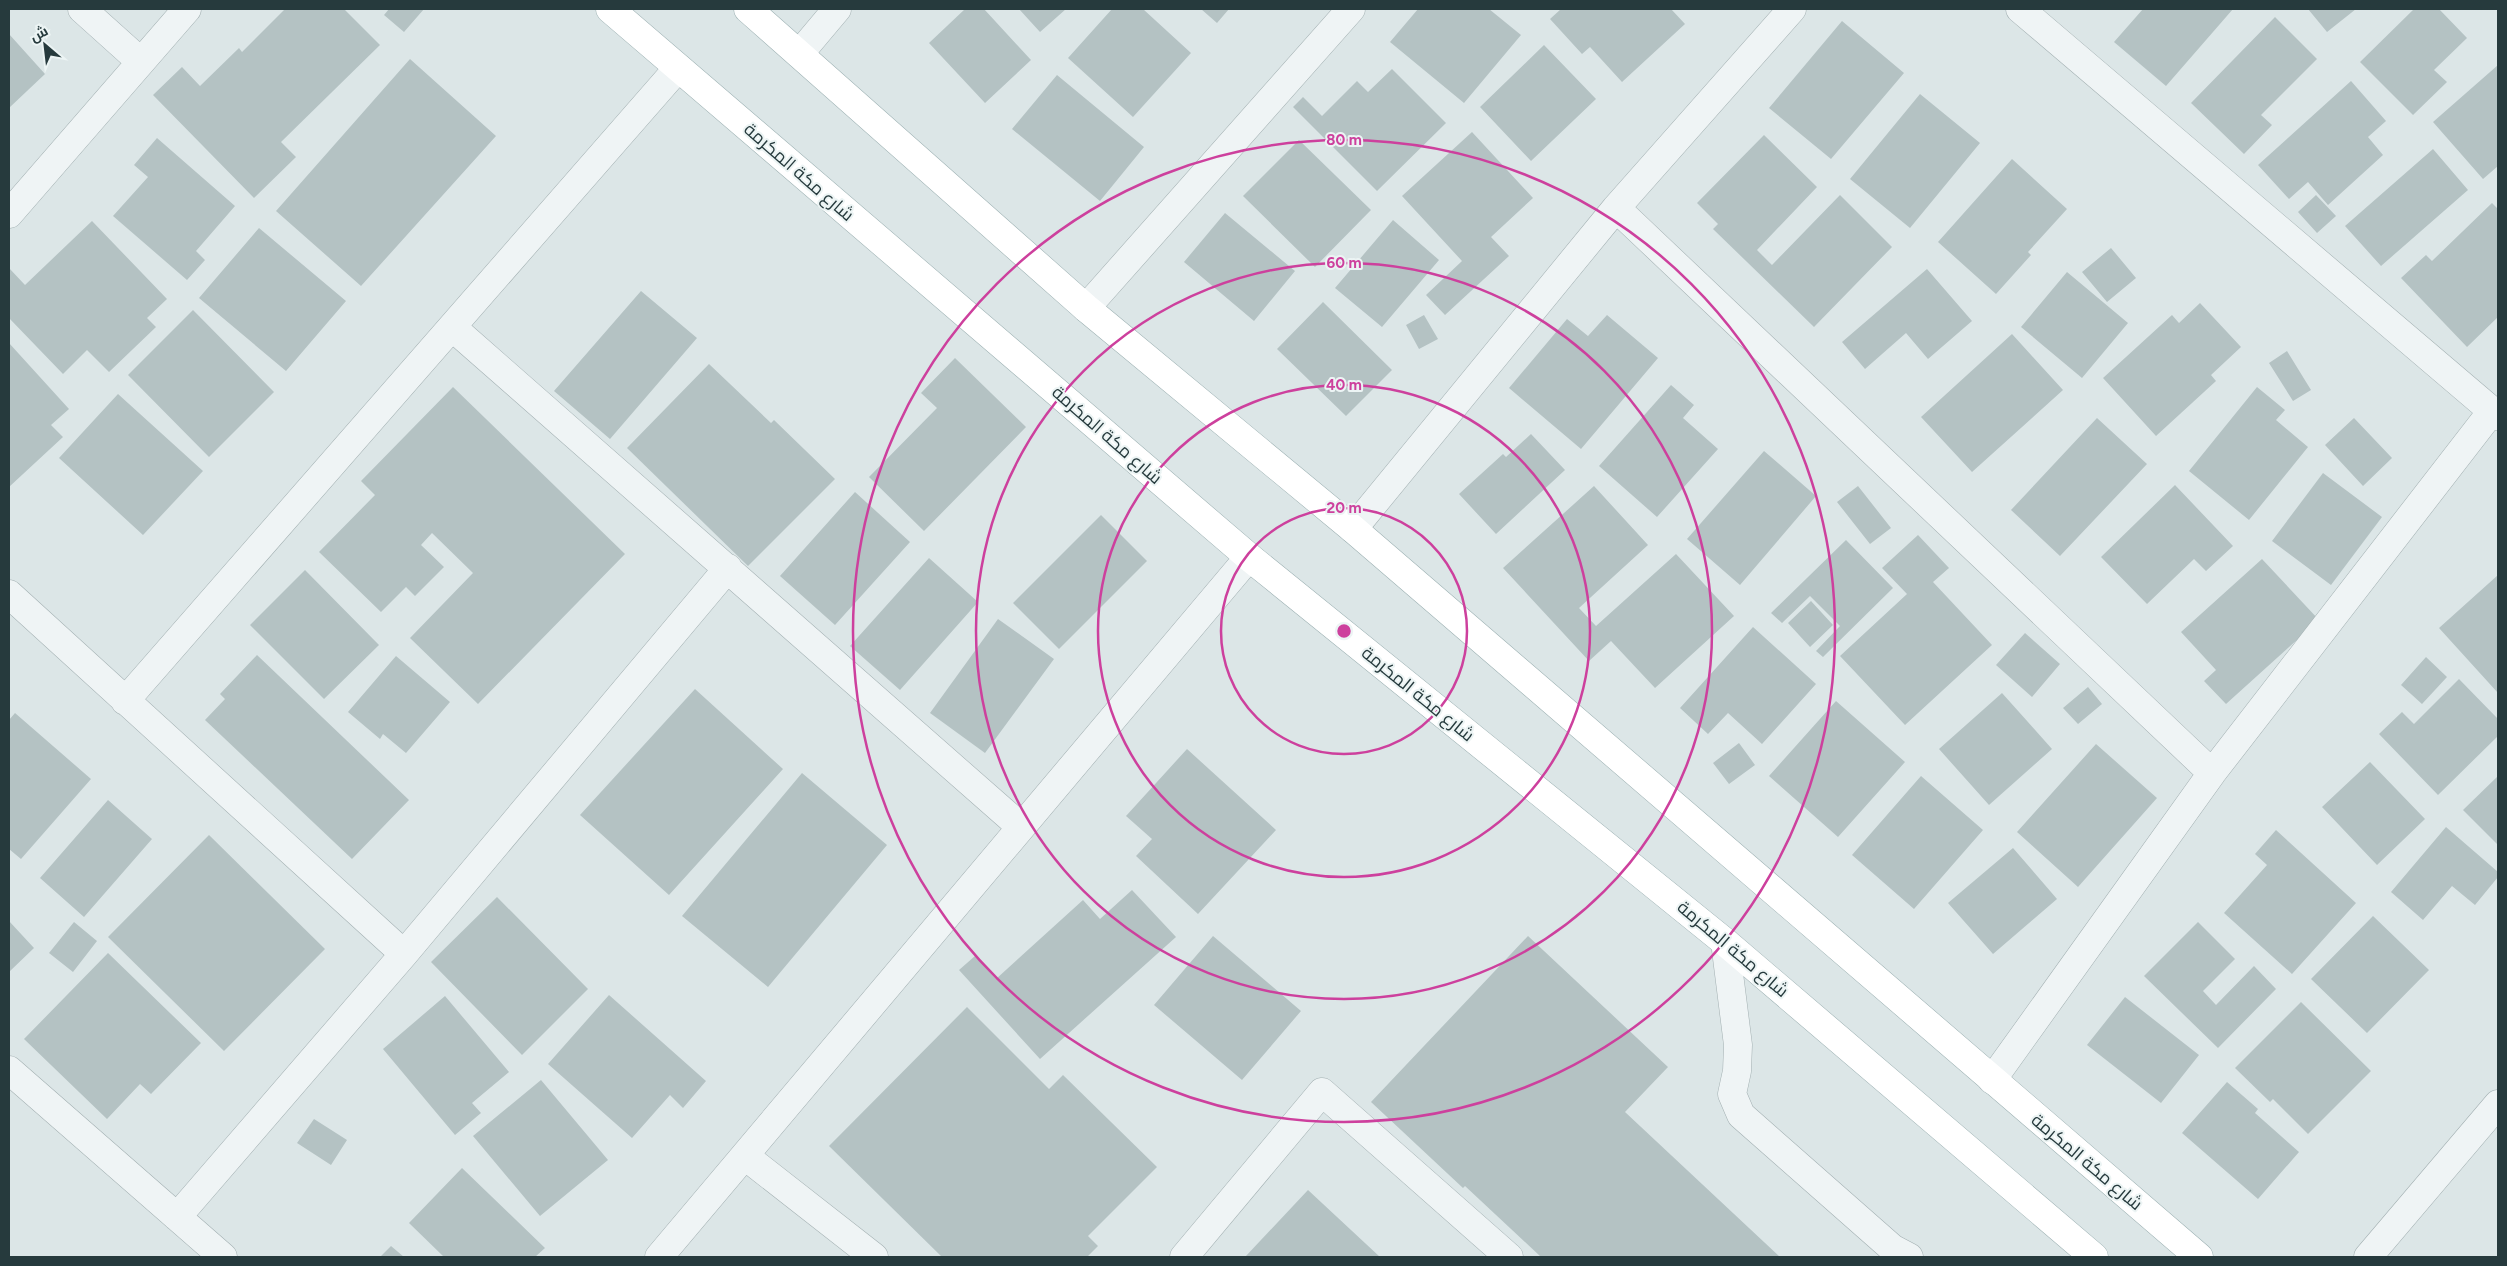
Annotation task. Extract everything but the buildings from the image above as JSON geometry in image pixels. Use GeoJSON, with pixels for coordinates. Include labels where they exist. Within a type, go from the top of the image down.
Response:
{"type":"FeatureCollection","features":[{"type":"Feature","properties":{"kind":"main road","name":"شارع مكة المكرمة"},"geometry":{"type":"LineString","coordinates":[[610,9],[1249,557],[1725,942],[2086,1257]]}},
{"type":"Feature","properties":{"kind":"main road","name":"شارع مكة المكرمة"},"geometry":{"type":"LineString","coordinates":[[748,9],[1086,308],[1353,529],[2199,1257]]}},
{"type":"Feature","properties":{"kind":"street"},"geometry":{"type":"LineString","coordinates":[[82,9],[141,62]]}},
{"type":"Feature","properties":{"kind":"street"},"geometry":{"type":"LineString","coordinates":[[9,214],[187,9]]}},
{"type":"Feature","properties":{"kind":"street"},"geometry":{"type":"LineString","coordinates":[[800,53],[837,9]]}},
{"type":"Feature","properties":{"kind":"street"},"geometry":{"type":"LineString","coordinates":[[1086,308],[1351,9]]}},
{"type":"Feature","properties":{"kind":"street"},"geometry":{"type":"LineString","coordinates":[[1353,529],[1616,208],[1792,9]]}},
{"type":"Feature","properties":{"kind":"street"},"geometry":{"type":"LineString","coordinates":[[1992,1080],[2212,773],[2495,414],[2020,9]]}},
{"type":"Feature","properties":{"kind":"street"},"geometry":{"type":"LineString","coordinates":[[126,701],[678,68]]}},
{"type":"Feature","properties":{"kind":"street"},"geometry":{"type":"LineString","coordinates":[[1616,208],[2212,773]]}},
{"type":"Feature","properties":{"kind":"street"},"geometry":{"type":"LineString","coordinates":[[452,327],[1021,827]]}},
{"type":"Feature","properties":{"kind":"street"},"geometry":{"type":"LineString","coordinates":[[659,1257],[1249,557]]}},
{"type":"Feature","properties":{"kind":"street"},"geometry":{"type":"LineString","coordinates":[[177,1217],[404,954],[728,568]]}},
{"type":"Feature","properties":{"kind":"street"},"geometry":{"type":"LineString","coordinates":[[9,594],[404,954]]}},
{"type":"Feature","properties":{"kind":"street"},"geometry":{"type":"LineString","coordinates":[[1725,942],[1738,1045],[1737,1071],[1732,1094],[1741,1115],[1892,1248],[1909,1257]]}},
{"type":"Feature","properties":{"kind":"street"},"geometry":{"type":"LineString","coordinates":[[9,1070],[223,1257]]}},
{"type":"Feature","properties":{"kind":"street"},"geometry":{"type":"LineString","coordinates":[[1184,1257],[1322,1092],[1509,1257]]}},
{"type":"Feature","properties":{"kind":"street"},"geometry":{"type":"LineString","coordinates":[[2368,1257],[2498,1104]]}},
{"type":"Feature","properties":{"kind":"street"},"geometry":{"type":"LineString","coordinates":[[745,1156],[874,1257]]}}]}
